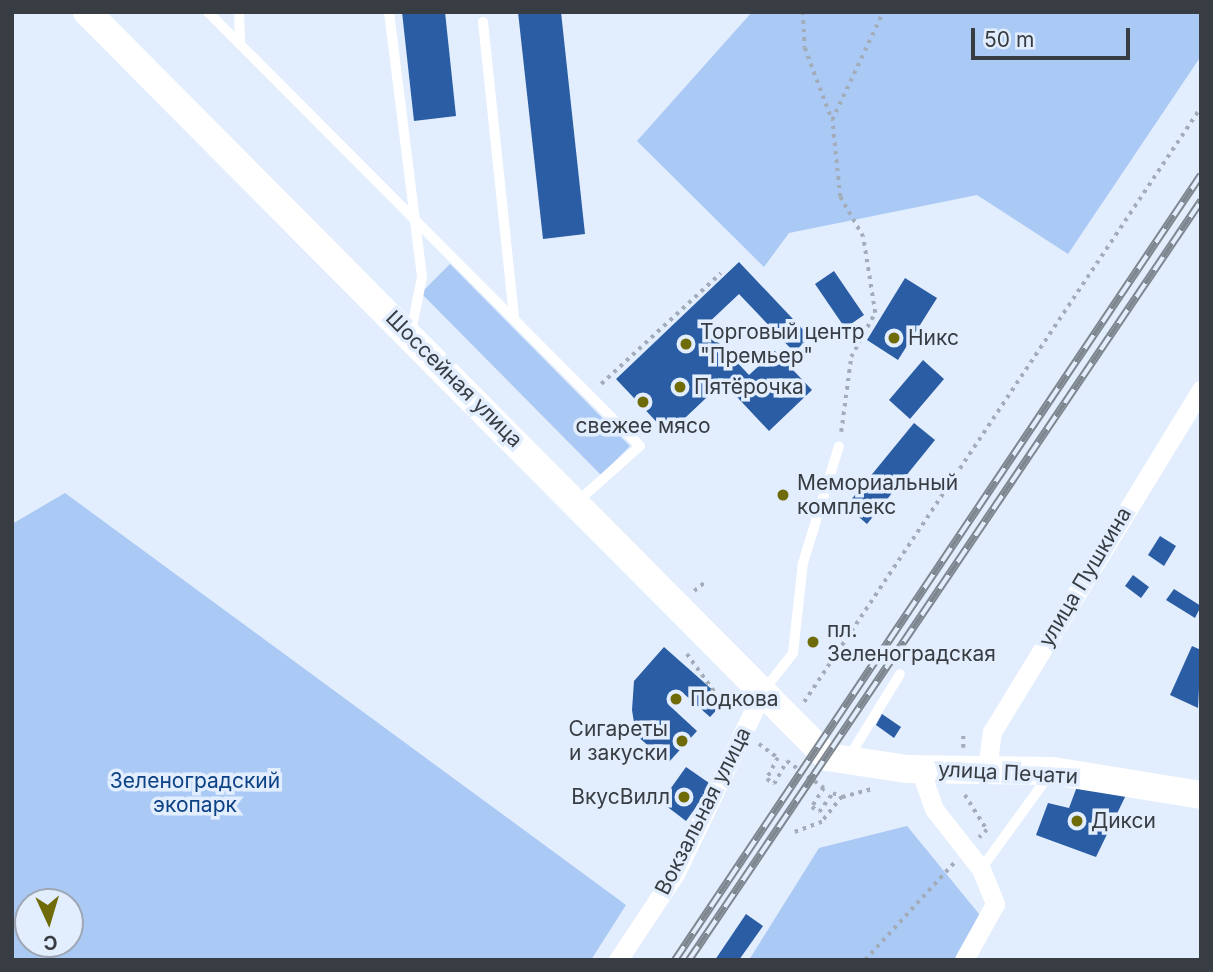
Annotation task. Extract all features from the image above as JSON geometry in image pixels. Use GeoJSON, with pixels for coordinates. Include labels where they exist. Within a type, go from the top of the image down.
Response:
{"type":"FeatureCollection","features":[{"type":"Feature","properties":{"kind":"street","name":"Шоссейная улица"},"geometry":{"type":"LineString","coordinates":[[87,12],[577,502],[816,749]]}},
{"type":"Feature","properties":{"kind":"street","name":"улица Пушкина"},"geometry":{"type":"LineString","coordinates":[[987,771],[992,732],[1201,390]]}},
{"type":"Feature","properties":{"kind":"street","name":"Вокзальная улица"},"geometry":{"type":"LineString","coordinates":[[618,960],[675,874],[761,695]]}},
{"type":"Feature","properties":{"kind":"street","name":"улица Печати"},"geometry":{"type":"LineString","coordinates":[[816,749],[847,761],[920,769],[1053,771],[1201,795]]}},
{"type":"Feature","properties":{"kind":"street"},"geometry":{"type":"LineString","coordinates":[[920,769],[934,808],[981,869],[995,904],[964,960]]}},
{"type":"Feature","properties":{"kind":"lane"},"geometry":{"type":"LineString","coordinates":[[208,12],[514,320],[591,392],[640,446],[577,502]]}},
{"type":"Feature","properties":{"kind":"lane"},"geometry":{"type":"LineString","coordinates":[[239,12],[240,44]]}},
{"type":"Feature","properties":{"kind":"lane"},"geometry":{"type":"LineString","coordinates":[[389,12],[411,215],[422,277],[410,336]]}},
{"type":"Feature","properties":{"kind":"lane"},"geometry":{"type":"LineString","coordinates":[[483,22],[514,320]]}},
{"type":"Feature","properties":{"kind":"lane"},"geometry":{"type":"LineString","coordinates":[[761,695],[793,653],[803,563],[839,446]]}},
{"type":"Feature","properties":{"kind":"lane"},"geometry":{"type":"LineString","coordinates":[[847,761],[900,674]]}},
{"type":"Feature","properties":{"kind":"lane"},"geometry":{"type":"LineString","coordinates":[[981,869],[1053,771]]}},
{"type":"Feature","properties":{"kind":"path"},"geometry":{"type":"LineString","coordinates":[[803,12],[805,48],[832,120],[840,197],[863,237],[875,313],[850,357],[839,446]]}},
{"type":"Feature","properties":{"kind":"path"},"geometry":{"type":"LineString","coordinates":[[832,120],[883,12]]}},
{"type":"Feature","properties":{"kind":"path"},"geometry":{"type":"LineString","coordinates":[[802,704],[1201,107]]}},
{"type":"Feature","properties":{"kind":"path"},"geometry":{"type":"LineString","coordinates":[[591,392],[721,273]]}},
{"type":"Feature","properties":{"kind":"path"},"geometry":{"type":"LineString","coordinates":[[743,732],[778,758],[767,779],[775,783],[787,761],[824,788],[812,807],[819,811],[833,793],[842,797],[822,822],[790,834]]}},
{"type":"Feature","properties":{"kind":"green space"},"geometry":{"type":"Polygon","coordinates":[[[752,12],[1201,12],[1201,56],[1068,254],[977,195],[789,233],[764,267],[637,141],[752,12]]]}},
{"type":"Feature","properties":{"kind":"green space"},"geometry":{"type":"Polygon","coordinates":[[[450,264],[630,446],[601,475],[421,293],[450,264]]]}},
{"type":"Feature","properties":{"kind":"green space","name":"Зеленоградский экопарк"},"geometry":{"type":"Polygon","coordinates":[[[65,493],[626,905],[591,960],[12,960],[12,524],[65,493]]]}},
{"type":"Feature","properties":{"kind":"green space"},"geometry":{"type":"Polygon","coordinates":[[[907,826],[984,920],[959,960],[749,960],[819,848],[907,826]]]}},
{"type":"Feature","properties":{"kind":"building"},"geometry":{"type":"Polygon","coordinates":[[[402,12],[445,12],[456,116],[414,121],[402,12]]]}},
{"type":"Feature","properties":{"kind":"building"},"geometry":{"type":"Polygon","coordinates":[[[518,12],[561,12],[585,234],[543,239],[518,12]]]}},
{"type":"Feature","properties":{"kind":"building","name":"Торговый центр \"Премьер\""},"geometry":{"type":"Polygon","coordinates":[[[739,262],[810,337],[794,352],[739,294],[704,327],[749,375],[775,351],[812,390],[769,431],[723,382],[668,434],[616,379],[739,262]]]}},
{"type":"Feature","properties":{"kind":"building"},"geometry":{"type":"Polygon","coordinates":[[[834,271],[864,315],[845,328],[815,284],[834,271]]]}},
{"type":"Feature","properties":{"kind":"building"},"geometry":{"type":"Polygon","coordinates":[[[905,278],[937,298],[898,360],[867,340],[905,278]]]}},
{"type":"Feature","properties":{"kind":"building"},"geometry":{"type":"Polygon","coordinates":[[[923,360],[944,379],[910,419],[889,400],[923,360]]]}},
{"type":"Feature","properties":{"kind":"building"},"geometry":{"type":"Polygon","coordinates":[[[914,423],[935,440],[867,524],[846,506],[914,423]]]}},
{"type":"Feature","properties":{"kind":"building"},"geometry":{"type":"Polygon","coordinates":[[[1160,536],[1176,546],[1164,566],[1148,555],[1160,536]]]}},
{"type":"Feature","properties":{"kind":"building"},"geometry":{"type":"Polygon","coordinates":[[[1133,575],[1149,587],[1141,598],[1125,586],[1133,575]]]}},
{"type":"Feature","properties":{"kind":"building"},"geometry":{"type":"Polygon","coordinates":[[[1174,589],[1201,606],[1195,618],[1166,600],[1174,589]]]}},
{"type":"Feature","properties":{"kind":"building"},"geometry":{"type":"Polygon","coordinates":[[[1192,646],[1201,650],[1198,708],[1170,695],[1192,646]]]}},
{"type":"Feature","properties":{"kind":"building"},"geometry":{"type":"Polygon","coordinates":[[[664,647],[725,701],[710,717],[683,693],[671,707],[697,731],[668,763],[636,735],[632,710],[634,681],[664,647]]]}},
{"type":"Feature","properties":{"kind":"building"},"geometry":{"type":"Polygon","coordinates":[[[882,714],[901,727],[894,738],[876,725],[882,714]]]}},
{"type":"Feature","properties":{"kind":"building"},"geometry":{"type":"Polygon","coordinates":[[[686,767],[712,785],[686,821],[661,802],[686,767]]]}},
{"type":"Feature","properties":{"kind":"building","name":"Дикси"},"geometry":{"type":"Polygon","coordinates":[[[1078,784],[1126,795],[1096,857],[1036,835],[1048,803],[1069,808],[1078,784]]]}},
{"type":"Feature","properties":{"kind":"building"},"geometry":{"type":"Polygon","coordinates":[[[746,914],[763,926],[739,960],[715,960],[746,914]]]}},
{"type":"Feature","properties":{"kind":"railway"},"geometry":{"type":"LineString","coordinates":[[675,960],[1201,175]]}},
{"type":"Feature","properties":{"kind":"railway"},"geometry":{"type":"LineString","coordinates":[[689,960],[1201,201]]}},
{"type":"Feature","properties":{"kind":"place","name":"Никс"},"geometry":{"type":"Point","coordinates":[894,338]}},
{"type":"Feature","properties":{"kind":"place","name":"Торговый центр \"Премьер\""},"geometry":{"type":"Point","coordinates":[686,344]}},
{"type":"Feature","properties":{"kind":"place","name":"Пятёрочка"},"geometry":{"type":"Point","coordinates":[680,387]}},
{"type":"Feature","properties":{"kind":"place","name":"свежее мясо"},"geometry":{"type":"Point","coordinates":[643,402]}},
{"type":"Feature","properties":{"kind":"place","name":"Мемориальный комплекс"},"geometry":{"type":"Point","coordinates":[783,495]}},
{"type":"Feature","properties":{"kind":"place","name":"пл. Зеленоградская"},"geometry":{"type":"Point","coordinates":[813,642]}},
{"type":"Feature","properties":{"kind":"place","name":"Подкова"},"geometry":{"type":"Point","coordinates":[676,699]}},
{"type":"Feature","properties":{"kind":"place","name":"Сигареты и закуски"},"geometry":{"type":"Point","coordinates":[682,741]}},
{"type":"Feature","properties":{"kind":"place","name":"ВкусВилл"},"geometry":{"type":"Point","coordinates":[684,797]}},
{"type":"Feature","properties":{"kind":"place","name":"Дикси"},"geometry":{"type":"Point","coordinates":[1077,821]}}]}
